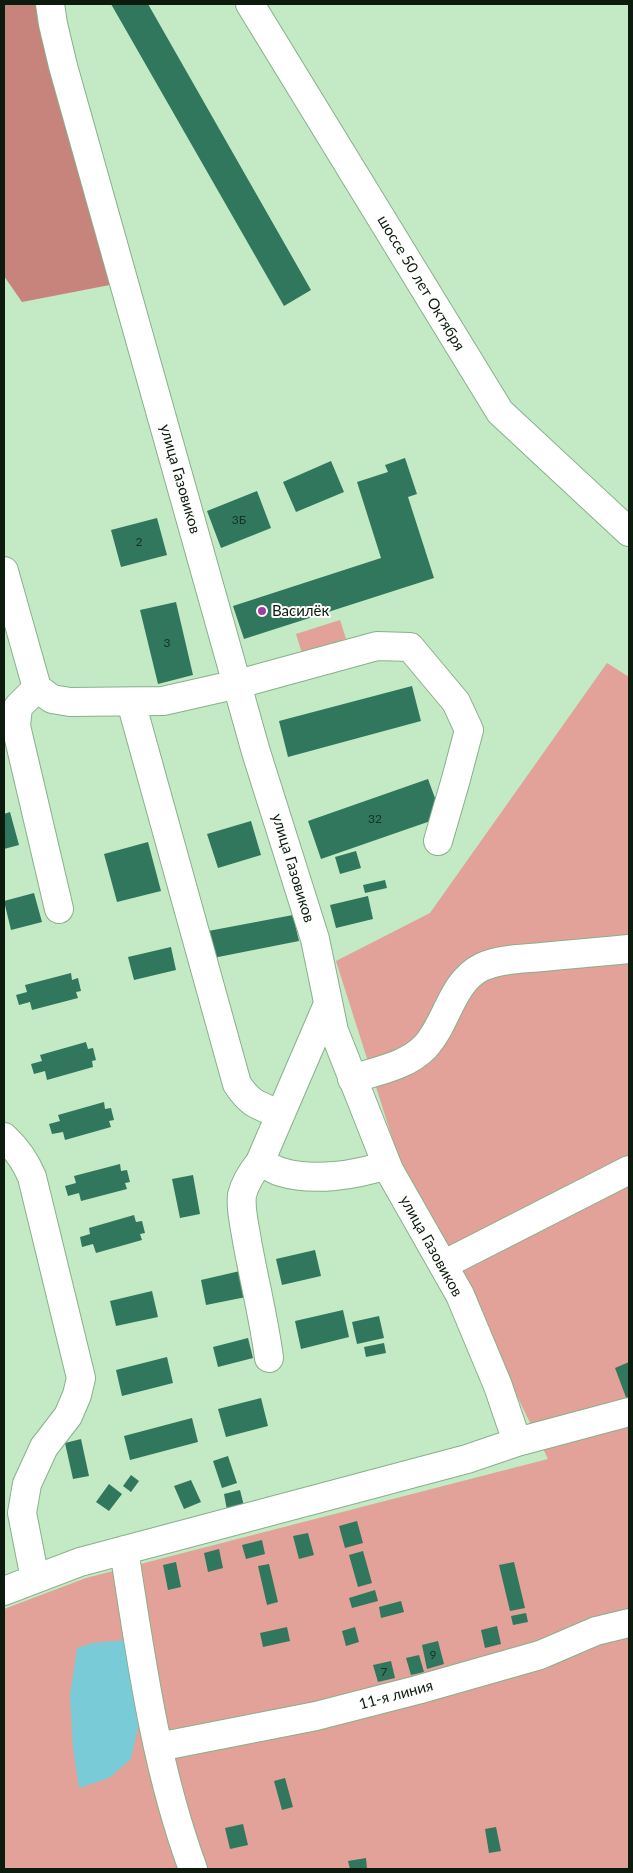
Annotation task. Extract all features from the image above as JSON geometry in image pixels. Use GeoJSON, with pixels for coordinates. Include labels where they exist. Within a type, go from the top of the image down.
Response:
{"type":"FeatureCollection","features":[{"type":"Feature","properties":{"kind":"street","name":"улица Газовиков"},"geometry":{"type":"LineString","coordinates":[[50,4],[63,66],[256,752],[315,939],[334,1031],[387,1165],[460,1296],[490,1368],[517,1442]]}},
{"type":"Feature","properties":{"kind":"street","name":"шоссе 50 лет Октября"},"geometry":{"type":"LineString","coordinates":[[250,4],[500,412],[629,532]]}},
{"type":"Feature","properties":{"kind":"street"},"geometry":{"type":"LineString","coordinates":[[4,571],[37,688],[52,699],[70,702],[163,701],[238,684],[377,646],[410,647],[456,702],[469,730],[438,841]]}},
{"type":"Feature","properties":{"kind":"street"},"geometry":{"type":"LineString","coordinates":[[37,688],[18,707],[16,726],[59,910]]}},
{"type":"Feature","properties":{"kind":"street"},"geometry":{"type":"LineString","coordinates":[[131,702],[237,1084],[245,1096],[254,1104],[280,1114]]}},
{"type":"Feature","properties":{"kind":"street"},"geometry":{"type":"LineString","coordinates":[[352,1079],[405,1062],[425,1048],[437,1031],[453,999],[469,976],[482,967],[508,960],[629,949]]}},
{"type":"Feature","properties":{"kind":"street"},"geometry":{"type":"LineString","coordinates":[[268,1358],[266,1330],[254,1284],[244,1223],[242,1197],[248,1179],[260,1162],[328,1004]]}},
{"type":"Feature","properties":{"kind":"street"},"geometry":{"type":"LineString","coordinates":[[4,1137],[17,1149],[25,1160],[32,1177],[81,1378],[77,1395],[68,1416],[44,1447],[27,1484],[22,1513],[36,1579]]}},
{"type":"Feature","properties":{"kind":"street"},"geometry":{"type":"LineString","coordinates":[[260,1162],[281,1172],[319,1176],[351,1175],[387,1165]]}},
{"type":"Feature","properties":{"kind":"street"},"geometry":{"type":"LineString","coordinates":[[443,1265],[629,1170]]}},
{"type":"Feature","properties":{"kind":"street"},"geometry":{"type":"LineString","coordinates":[[4,1591],[80,1562],[458,1461],[517,1442],[629,1412]]}},
{"type":"Feature","properties":{"kind":"street"},"geometry":{"type":"LineString","coordinates":[[124,1550],[164,1776],[193,1869]]}},
{"type":"Feature","properties":{"kind":"street","name":"11-я линия"},"geometry":{"type":"LineString","coordinates":[[158,1747],[316,1716],[417,1690],[540,1655],[596,1631],[629,1623]]}},
{"type":"Feature","properties":{"kind":"shaded area"},"geometry":{"type":"Polygon","coordinates":[[[4,4],[46,4],[115,284],[22,302],[4,276],[4,4]]]}},
{"type":"Feature","properties":{"kind":"shaded area"},"geometry":{"type":"Polygon","coordinates":[[[340,620],[346,639],[302,653],[296,634],[340,620]]]}},
{"type":"Feature","properties":{"kind":"shaded area"},"geometry":{"type":"Polygon","coordinates":[[[607,663],[629,677],[629,1869],[4,1869],[4,1609],[86,1578],[548,1459],[397,1153],[336,961],[430,913],[607,663]]]}},
{"type":"Feature","properties":{"kind":"water"},"geometry":{"type":"Polygon","coordinates":[[[127,1640],[140,1718],[131,1759],[109,1778],[79,1788],[73,1748],[70,1696],[77,1648],[93,1643],[127,1640]]]}},
{"type":"Feature","properties":{"kind":"building"},"geometry":{"type":"Polygon","coordinates":[[[111,4],[148,4],[311,290],[284,306],[111,4]]]}},
{"type":"Feature","properties":{"kind":"building"},"geometry":{"type":"Polygon","coordinates":[[[405,458],[417,494],[408,497],[434,578],[244,639],[233,606],[381,558],[357,482],[388,472],[385,465],[405,458]]]}},
{"type":"Feature","properties":{"kind":"building"},"geometry":{"type":"Polygon","coordinates":[[[331,461],[344,492],[296,512],[283,482],[331,461]]]}},
{"type":"Feature","properties":{"kind":"building"},"geometry":{"type":"Polygon","coordinates":[[[257,491],[271,528],[221,548],[207,511],[257,491]]]}},
{"type":"Feature","properties":{"kind":"building"},"geometry":{"type":"Polygon","coordinates":[[[157,518],[167,555],[121,567],[111,530],[157,518]]]}},
{"type":"Feature","properties":{"kind":"building"},"geometry":{"type":"Polygon","coordinates":[[[176,602],[193,675],[158,684],[140,610],[176,602]]]}},
{"type":"Feature","properties":{"kind":"building"},"geometry":{"type":"Polygon","coordinates":[[[412,686],[421,721],[288,757],[279,721],[412,686]]]}},
{"type":"Feature","properties":{"kind":"building"},"geometry":{"type":"Polygon","coordinates":[[[428,779],[442,817],[321,859],[308,821],[428,779]]]}},
{"type":"Feature","properties":{"kind":"building"},"geometry":{"type":"Polygon","coordinates":[[[10,812],[19,845],[4,849],[4,814],[10,812]]]}},
{"type":"Feature","properties":{"kind":"building"},"geometry":{"type":"Polygon","coordinates":[[[251,821],[261,855],[218,868],[207,834],[251,821]]]}},
{"type":"Feature","properties":{"kind":"building"},"geometry":{"type":"Polygon","coordinates":[[[148,842],[161,891],[117,902],[104,854],[148,842]]]}},
{"type":"Feature","properties":{"kind":"building"},"geometry":{"type":"Polygon","coordinates":[[[356,851],[361,868],[340,874],[335,857],[356,851]]]}},
{"type":"Feature","properties":{"kind":"building"},"geometry":{"type":"Polygon","coordinates":[[[385,880],[387,888],[365,893],[363,885],[385,880]]]}},
{"type":"Feature","properties":{"kind":"building"},"geometry":{"type":"Polygon","coordinates":[[[34,893],[42,922],[11,930],[4,901],[34,893]]]}},
{"type":"Feature","properties":{"kind":"building"},"geometry":{"type":"Polygon","coordinates":[[[368,896],[373,919],[336,928],[330,905],[368,896]]]}},
{"type":"Feature","properties":{"kind":"building"},"geometry":{"type":"Polygon","coordinates":[[[293,915],[299,941],[208,959],[203,932],[293,915]]]}},
{"type":"Feature","properties":{"kind":"building"},"geometry":{"type":"Polygon","coordinates":[[[171,947],[176,970],[134,980],[128,957],[171,947]]]}},
{"type":"Feature","properties":{"kind":"building"},"geometry":{"type":"Polygon","coordinates":[[[71,973],[72,980],[78,978],[81,991],[76,992],[78,998],[32,1010],[30,1002],[19,1005],[16,995],[27,992],[25,985],[71,973]]]}},
{"type":"Feature","properties":{"kind":"building"},"geometry":{"type":"Polygon","coordinates":[[[86,1042],[88,1049],[93,1048],[96,1060],[92,1061],[93,1067],[47,1080],[45,1071],[34,1074],[31,1064],[42,1061],[40,1055],[86,1042]]]}},
{"type":"Feature","properties":{"kind":"building"},"geometry":{"type":"Polygon","coordinates":[[[104,1102],[105,1109],[111,1108],[114,1120],[109,1121],[111,1127],[65,1140],[63,1132],[52,1134],[49,1124],[60,1121],[58,1115],[104,1102]]]}},
{"type":"Feature","properties":{"kind":"building"},"geometry":{"type":"Polygon","coordinates":[[[120,1164],[121,1171],[127,1170],[130,1182],[125,1183],[127,1189],[81,1201],[79,1193],[68,1196],[65,1186],[76,1183],[74,1176],[120,1164]]]}},
{"type":"Feature","properties":{"kind":"building"},"geometry":{"type":"Polygon","coordinates":[[[193,1175],[200,1214],[180,1218],[172,1179],[193,1175]]]}},
{"type":"Feature","properties":{"kind":"building"},"geometry":{"type":"Polygon","coordinates":[[[134,1215],[136,1222],[142,1221],[145,1233],[140,1234],[142,1240],[96,1253],[93,1244],[82,1247],[80,1237],[90,1234],[89,1228],[134,1215]]]}},
{"type":"Feature","properties":{"kind":"building"},"geometry":{"type":"Polygon","coordinates":[[[315,1250],[321,1276],[282,1285],[276,1259],[315,1250]]]}},
{"type":"Feature","properties":{"kind":"building"},"geometry":{"type":"Polygon","coordinates":[[[240,1271],[246,1297],[206,1305],[201,1280],[240,1271]]]}},
{"type":"Feature","properties":{"kind":"building"},"geometry":{"type":"Polygon","coordinates":[[[152,1291],[158,1317],[116,1326],[110,1301],[152,1291]]]}},
{"type":"Feature","properties":{"kind":"building"},"geometry":{"type":"Polygon","coordinates":[[[343,1310],[349,1337],[301,1349],[295,1321],[343,1310]]]}},
{"type":"Feature","properties":{"kind":"building"},"geometry":{"type":"Polygon","coordinates":[[[379,1316],[384,1338],[357,1344],[352,1322],[379,1316]]]}},
{"type":"Feature","properties":{"kind":"building"},"geometry":{"type":"Polygon","coordinates":[[[248,1338],[253,1358],[218,1367],[213,1347],[248,1338]]]}},
{"type":"Feature","properties":{"kind":"building"},"geometry":{"type":"Polygon","coordinates":[[[384,1343],[386,1353],[366,1357],[364,1347],[384,1343]]]}},
{"type":"Feature","properties":{"kind":"building"},"geometry":{"type":"Polygon","coordinates":[[[167,1357],[173,1383],[122,1396],[116,1370],[167,1357]]]}},
{"type":"Feature","properties":{"kind":"building"},"geometry":{"type":"Polygon","coordinates":[[[629,1362],[629,1399],[627,1400],[615,1368],[629,1362]]]}},
{"type":"Feature","properties":{"kind":"building"},"geometry":{"type":"Polygon","coordinates":[[[261,1398],[268,1426],[226,1437],[218,1409],[261,1398]]]}},
{"type":"Feature","properties":{"kind":"building"},"geometry":{"type":"Polygon","coordinates":[[[192,1418],[198,1442],[130,1460],[124,1436],[192,1418]]]}},
{"type":"Feature","properties":{"kind":"building"},"geometry":{"type":"Polygon","coordinates":[[[81,1439],[89,1476],[73,1479],[65,1443],[81,1439]]]}},
{"type":"Feature","properties":{"kind":"building"},"geometry":{"type":"Polygon","coordinates":[[[228,1456],[237,1483],[222,1488],[213,1461],[228,1456]]]}},
{"type":"Feature","properties":{"kind":"building"},"geometry":{"type":"Polygon","coordinates":[[[131,1475],[139,1481],[131,1492],[123,1486],[131,1475]]]}},
{"type":"Feature","properties":{"kind":"building"},"geometry":{"type":"Polygon","coordinates":[[[191,1480],[201,1502],[184,1509],[174,1486],[191,1480]]]}},
{"type":"Feature","properties":{"kind":"building"},"geometry":{"type":"Polygon","coordinates":[[[109,1484],[122,1494],[109,1511],[96,1502],[109,1484]]]}},
{"type":"Feature","properties":{"kind":"building"},"geometry":{"type":"Polygon","coordinates":[[[240,1490],[244,1506],[227,1510],[224,1494],[240,1490]]]}},
{"type":"Feature","properties":{"kind":"building"},"geometry":{"type":"Polygon","coordinates":[[[357,1521],[363,1543],[345,1548],[339,1526],[357,1521]]]}},
{"type":"Feature","properties":{"kind":"building"},"geometry":{"type":"Polygon","coordinates":[[[308,1533],[314,1555],[299,1559],[293,1536],[308,1533]]]}},
{"type":"Feature","properties":{"kind":"building"},"geometry":{"type":"Polygon","coordinates":[[[262,1540],[265,1554],[246,1559],[242,1545],[262,1540]]]}},
{"type":"Feature","properties":{"kind":"building"},"geometry":{"type":"Polygon","coordinates":[[[219,1549],[223,1568],[208,1572],[204,1553],[219,1549]]]}},
{"type":"Feature","properties":{"kind":"building"},"geometry":{"type":"Polygon","coordinates":[[[363,1551],[372,1583],[358,1587],[349,1555],[363,1551]]]}},
{"type":"Feature","properties":{"kind":"building"},"geometry":{"type":"Polygon","coordinates":[[[176,1562],[181,1587],[168,1590],[163,1565],[176,1562]]]}},
{"type":"Feature","properties":{"kind":"building"},"geometry":{"type":"Polygon","coordinates":[[[514,1562],[525,1608],[510,1611],[499,1565],[514,1562]]]}},
{"type":"Feature","properties":{"kind":"building"},"geometry":{"type":"Polygon","coordinates":[[[269,1564],[278,1602],[267,1605],[258,1566],[269,1564]]]}},
{"type":"Feature","properties":{"kind":"building"},"geometry":{"type":"Polygon","coordinates":[[[375,1590],[378,1601],[352,1608],[349,1598],[375,1590]]]}},
{"type":"Feature","properties":{"kind":"building"},"geometry":{"type":"Polygon","coordinates":[[[401,1601],[404,1612],[381,1618],[379,1607],[401,1601]]]}},
{"type":"Feature","properties":{"kind":"building"},"geometry":{"type":"Polygon","coordinates":[[[526,1613],[528,1622],[513,1625],[511,1616],[526,1613]]]}},
{"type":"Feature","properties":{"kind":"building"},"geometry":{"type":"Polygon","coordinates":[[[497,1626],[501,1644],[485,1648],[481,1630],[497,1626]]]}},
{"type":"Feature","properties":{"kind":"building"},"geometry":{"type":"Polygon","coordinates":[[[287,1627],[290,1641],[263,1647],[260,1633],[287,1627]]]}},
{"type":"Feature","properties":{"kind":"building"},"geometry":{"type":"Polygon","coordinates":[[[355,1627],[359,1642],[346,1646],[342,1631],[355,1627]]]}},
{"type":"Feature","properties":{"kind":"building"},"geometry":{"type":"Polygon","coordinates":[[[438,1641],[444,1664],[427,1669],[422,1645],[438,1641]]]}},
{"type":"Feature","properties":{"kind":"building"},"geometry":{"type":"Polygon","coordinates":[[[419,1655],[424,1672],[411,1675],[406,1658],[419,1655]]]}},
{"type":"Feature","properties":{"kind":"building"},"geometry":{"type":"Polygon","coordinates":[[[391,1661],[395,1678],[378,1682],[373,1665],[391,1661]]]}},
{"type":"Feature","properties":{"kind":"building"},"geometry":{"type":"Polygon","coordinates":[[[285,1778],[293,1807],[282,1810],[274,1781],[285,1778]]]}},
{"type":"Feature","properties":{"kind":"building"},"geometry":{"type":"Polygon","coordinates":[[[243,1824],[248,1845],[230,1849],[225,1828],[243,1824]]]}},
{"type":"Feature","properties":{"kind":"building"},"geometry":{"type":"Polygon","coordinates":[[[496,1827],[501,1851],[489,1853],[485,1829],[496,1827]]]}},
{"type":"Feature","properties":{"kind":"building"},"geometry":{"type":"Polygon","coordinates":[[[366,1858],[367,1869],[350,1869],[348,1861],[366,1858]]]}},
{"type":"Feature","properties":{"kind":"place","name":"Василёк"},"geometry":{"type":"Point","coordinates":[262,611]}}]}
